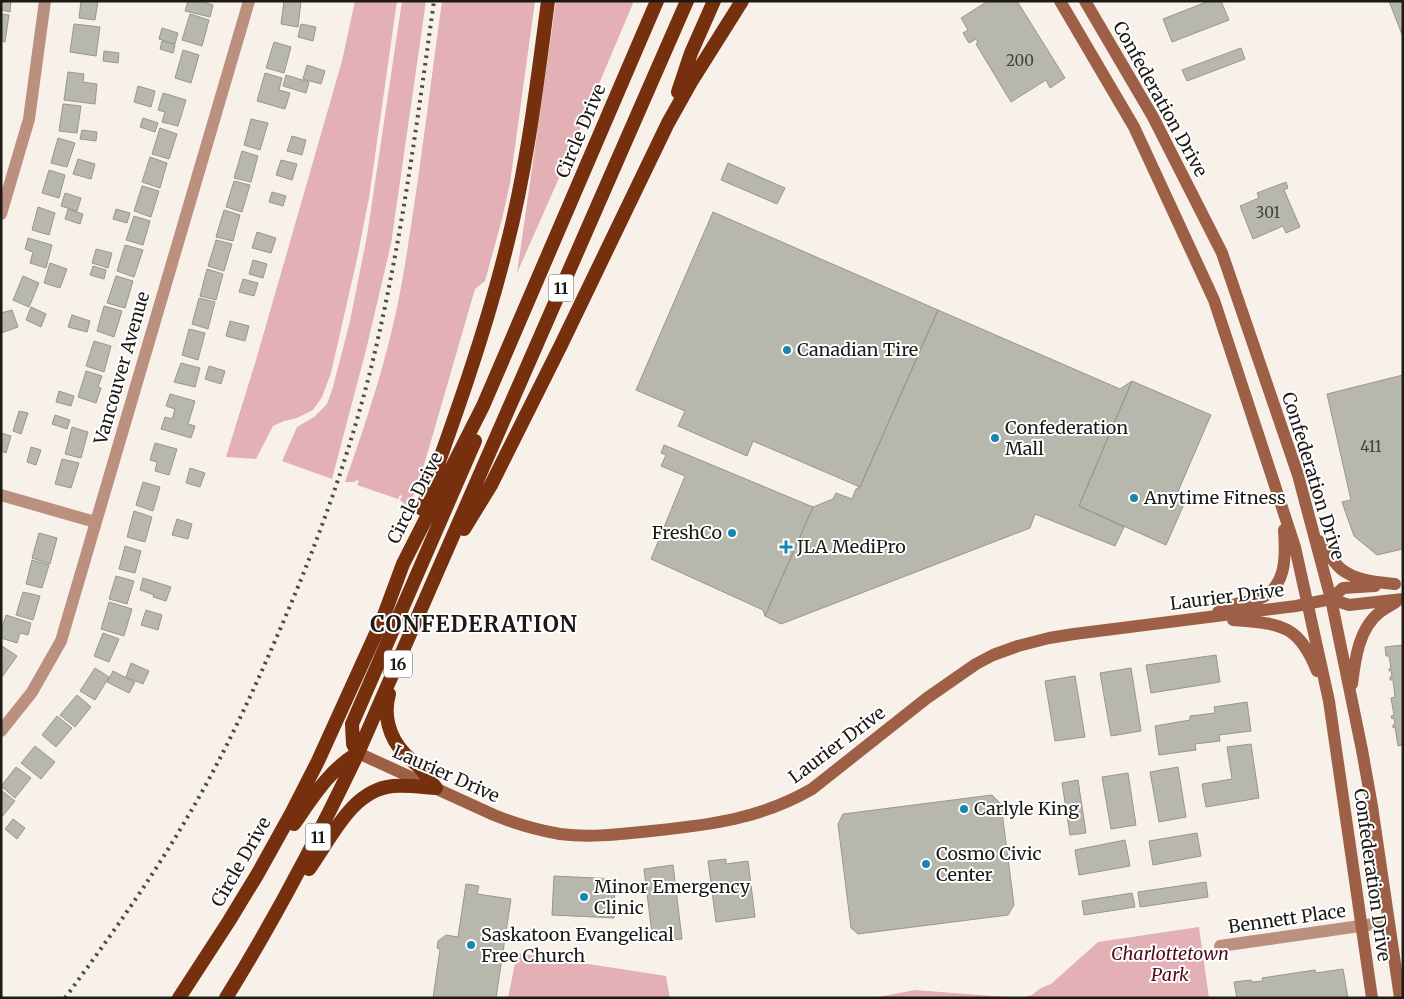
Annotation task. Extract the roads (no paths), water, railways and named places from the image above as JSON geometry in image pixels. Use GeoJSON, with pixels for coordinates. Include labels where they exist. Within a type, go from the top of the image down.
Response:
{"type":"FeatureCollection","features":[{"type":"Feature","properties":{"kind":"highway"},"geometry":{"type":"LineString","coordinates":[[403,564],[478,347],[507,247],[525,154],[548,1]]}},
{"type":"Feature","properties":{"kind":"highway","name":"Circle Drive"},"geometry":{"type":"LineString","coordinates":[[179,998],[257,875],[318,761],[383,618],[403,564],[483,406],[657,1]]}},
{"type":"Feature","properties":{"kind":"highway","name":"11"},"geometry":{"type":"LineString","coordinates":[[436,574],[687,1]]}},
{"type":"Feature","properties":{"kind":"highway"},"geometry":{"type":"LineString","coordinates":[[668,123],[691,53],[714,1]]}},
{"type":"Feature","properties":{"kind":"highway"},"geometry":{"type":"LineString","coordinates":[[436,574],[491,485],[561,346],[668,123],[691,82],[742,1]]}},
{"type":"Feature","properties":{"kind":"highway"},"geometry":{"type":"LineString","coordinates":[[257,875],[320,787],[343,762],[358,753],[353,744],[352,724],[478,433],[483,406]]}},
{"type":"Feature","properties":{"kind":"highway","name":"16"},"geometry":{"type":"LineString","coordinates":[[358,753],[436,574]]}},
{"type":"Feature","properties":{"kind":"highway","name":"16"},"geometry":{"type":"LineString","coordinates":[[396,668],[388,698],[387,715],[389,730],[395,742],[422,770],[436,788]]}},
{"type":"Feature","properties":{"kind":"highway","name":"11"},"geometry":{"type":"LineString","coordinates":[[226,998],[274,918],[324,824],[358,753]]}},
{"type":"Feature","properties":{"kind":"highway"},"geometry":{"type":"LineString","coordinates":[[274,918],[340,823],[365,796],[392,786],[436,788]]}},
{"type":"Feature","properties":{"kind":"main road","name":"Confederation Drive"},"geometry":{"type":"LineString","coordinates":[[1060,1],[1134,127],[1214,300],[1295,547],[1329,701],[1372,998]]}},
{"type":"Feature","properties":{"kind":"main road","name":"Confederation Drive"},"geometry":{"type":"LineString","coordinates":[[1084,1],[1153,117],[1222,253],[1298,475],[1331,599],[1372,806],[1388,922],[1399,974],[1400,998]]}},
{"type":"Feature","properties":{"kind":"main road"},"geometry":{"type":"LineString","coordinates":[[1206,618],[1236,604],[1269,594],[1277,585],[1283,573],[1286,549],[1282,508]]}},
{"type":"Feature","properties":{"kind":"main road"},"geometry":{"type":"LineString","coordinates":[[1315,536],[1340,568],[1349,574],[1368,581],[1399,584]]}},
{"type":"Feature","properties":{"kind":"main road","name":"Laurier Drive"},"geometry":{"type":"LineString","coordinates":[[1331,599],[1343,588],[1399,584]]}},
{"type":"Feature","properties":{"kind":"main road","name":"Laurier Drive"},"geometry":{"type":"LineString","coordinates":[[358,753],[515,824],[562,834],[584,836],[698,826],[743,818],[778,806],[812,789],[958,675],[993,655],[1018,646],[1048,638],[1206,618],[1331,599],[1348,605],[1402,599]]}},
{"type":"Feature","properties":{"kind":"main road"},"geometry":{"type":"LineString","coordinates":[[1351,699],[1356,659],[1362,636],[1372,620],[1381,611],[1402,599]]}},
{"type":"Feature","properties":{"kind":"main road"},"geometry":{"type":"LineString","coordinates":[[1206,618],[1267,622],[1291,631],[1306,647],[1329,701]]}},
{"type":"Feature","properties":{"kind":"street"},"geometry":{"type":"LineString","coordinates":[[1,214],[29,119],[45,1]]}},
{"type":"Feature","properties":{"kind":"street","name":"Vancouver Avenue"},"geometry":{"type":"LineString","coordinates":[[1,731],[32,692],[60,642],[249,1]]}},
{"type":"Feature","properties":{"kind":"street"},"geometry":{"type":"LineString","coordinates":[[1,495],[96,522]]}},
{"type":"Feature","properties":{"kind":"street","name":"Bennett Place"},"geometry":{"type":"LineString","coordinates":[[1220,946],[1388,922]]}},
{"type":"Feature","properties":{"kind":"railway"},"geometry":{"type":"LineString","coordinates":[[65,998],[142,890],[210,777],[234,730],[292,601],[331,501],[363,399],[392,274],[408,184],[434,1]]}},
{"type":"Feature","properties":{"kind":"place","name":"Canadian Tire"},"geometry":{"type":"Point","coordinates":[787,350]}},
{"type":"Feature","properties":{"kind":"place","name":"Confederation Mall"},"geometry":{"type":"Point","coordinates":[995,438]}},
{"type":"Feature","properties":{"kind":"place","name":"Anytime Fitness"},"geometry":{"type":"Point","coordinates":[1134,498]}},
{"type":"Feature","properties":{"kind":"place","name":"FreshCo"},"geometry":{"type":"Point","coordinates":[732,533]}},
{"type":"Feature","properties":{"kind":"place","name":"JLA MediPro"},"geometry":{"type":"Point","coordinates":[786,547]}},
{"type":"Feature","properties":{"kind":"place","name":"Carlyle King"},"geometry":{"type":"Point","coordinates":[964,809]}},
{"type":"Feature","properties":{"kind":"place","name":"Cosmo Civic Center"},"geometry":{"type":"Point","coordinates":[926,864]}},
{"type":"Feature","properties":{"kind":"place","name":"Minor Emergency Clinic"},"geometry":{"type":"Point","coordinates":[584,897]}},
{"type":"Feature","properties":{"kind":"place","name":"Saskatoon Evangelical Free Church"},"geometry":{"type":"Point","coordinates":[471,945]}},
{"type":"Feature","properties":{"kind":"district","name":"CONFEDERATION"},"geometry":{"type":"Point","coordinates":[474,624]}},
{"type":"Feature","properties":{"kind":"park label","name":"Charlottetown Park"},"geometry":{"type":"Point","coordinates":[1170,964]}}]}
